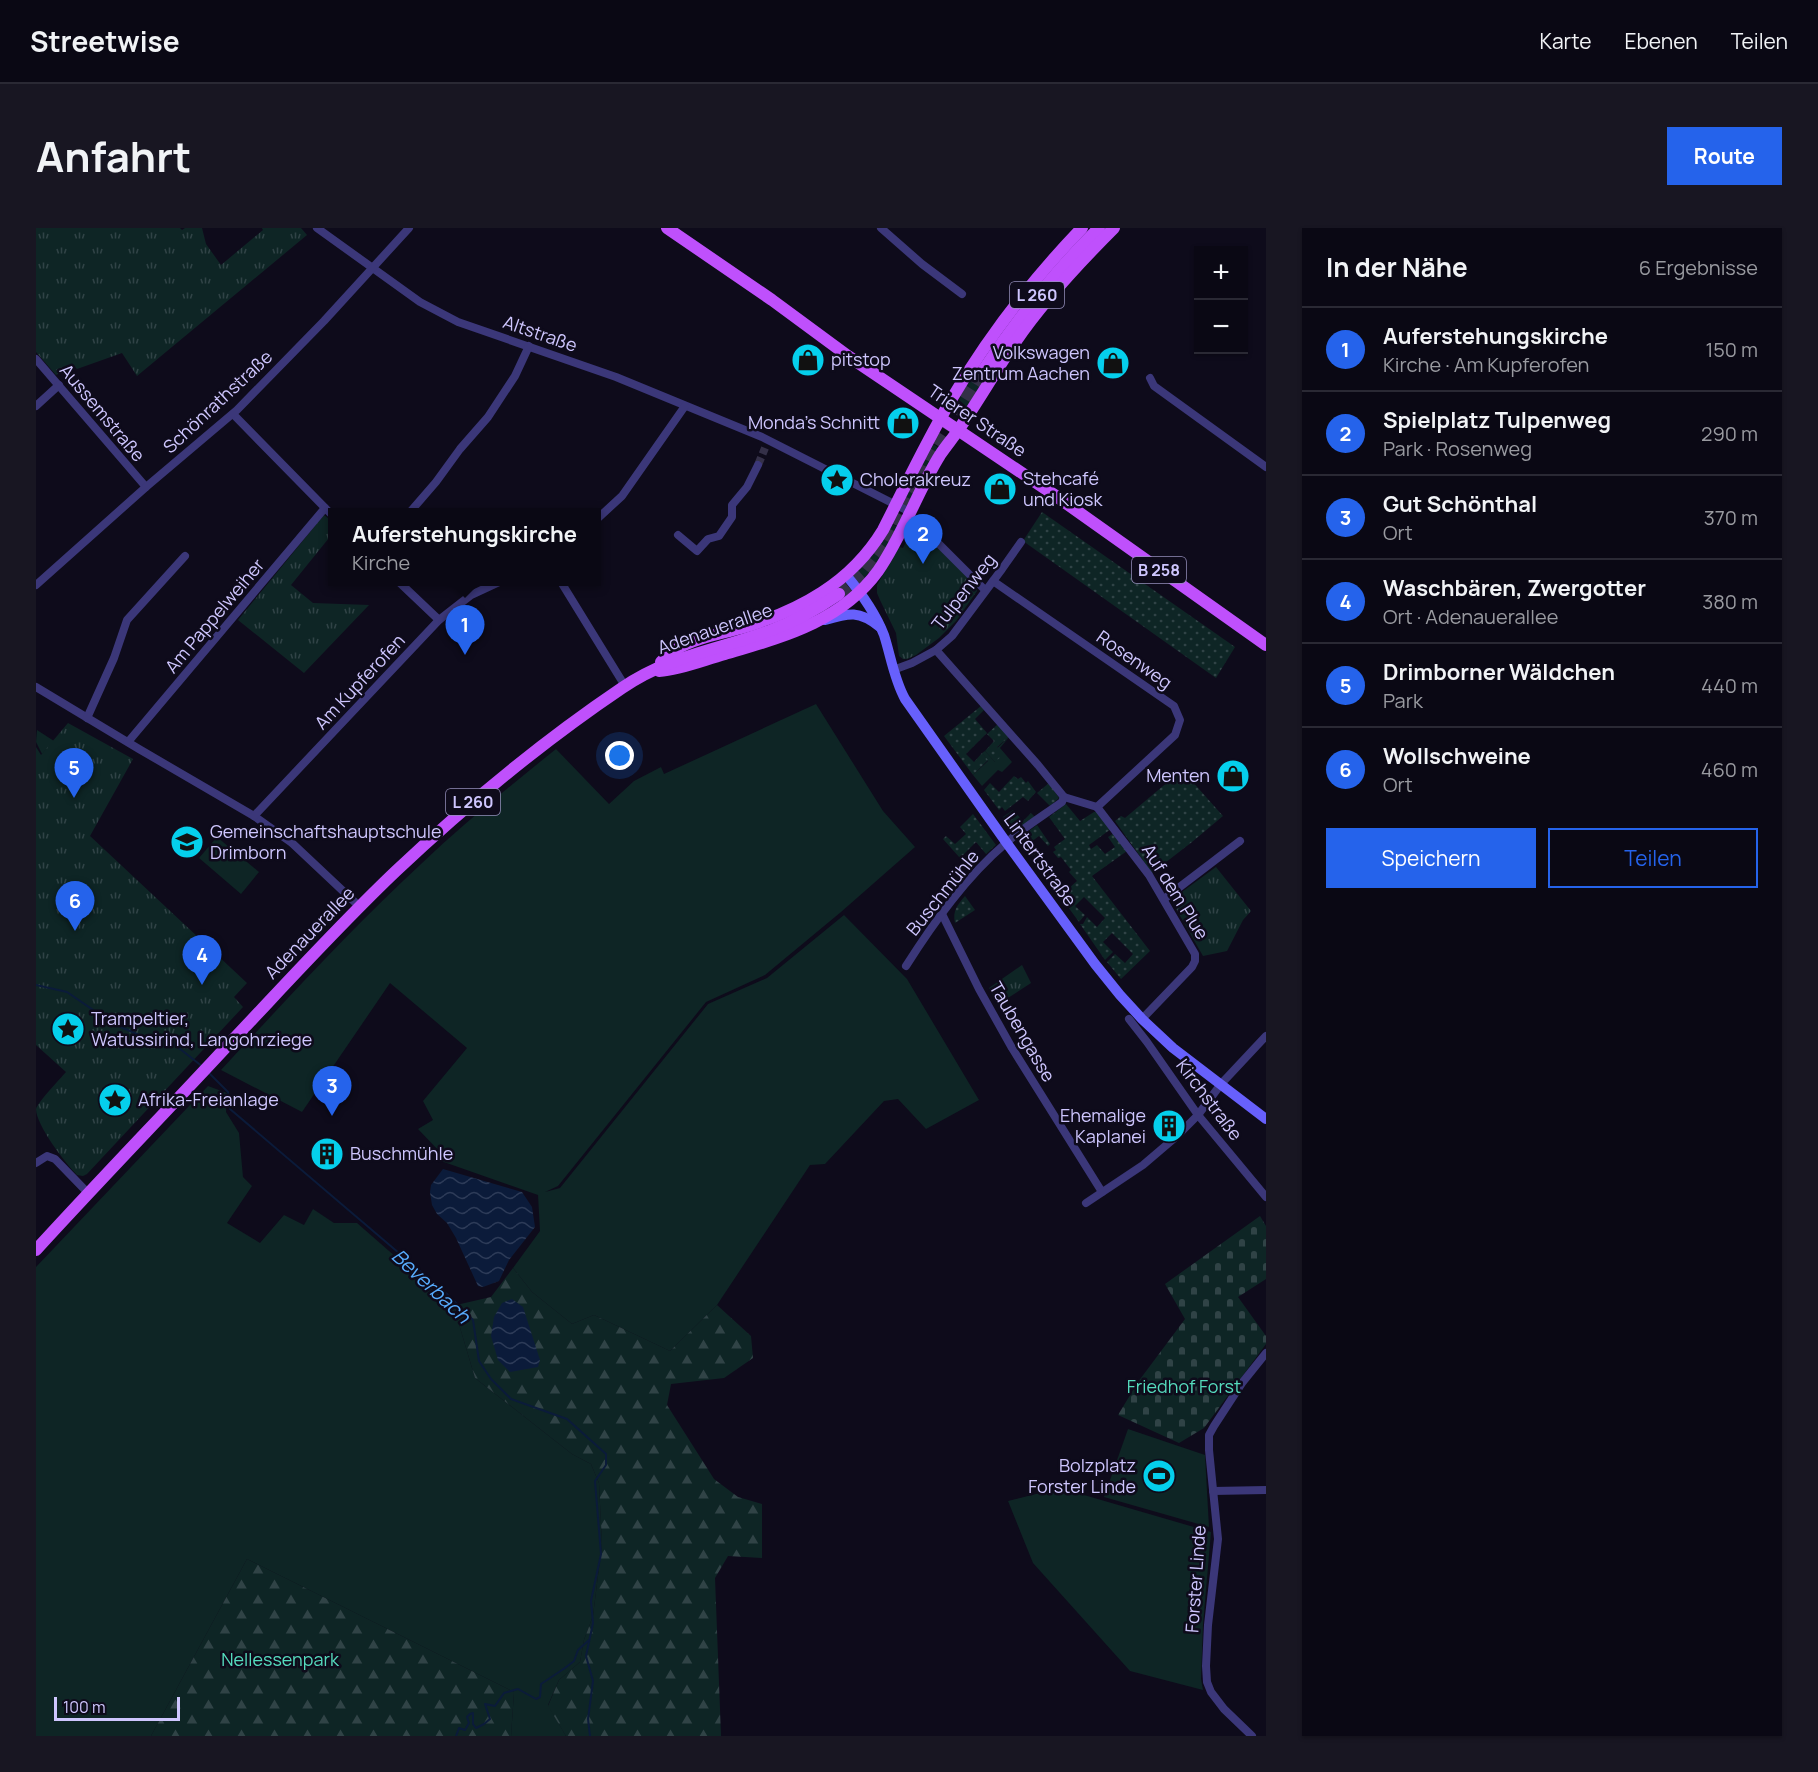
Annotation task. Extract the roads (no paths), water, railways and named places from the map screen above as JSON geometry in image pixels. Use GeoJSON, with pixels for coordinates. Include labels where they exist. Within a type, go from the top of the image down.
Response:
{"type":"FeatureCollection","features":[{"type":"Feature","properties":{"kind":"main road","name":"Trierer Straße"},"geometry":{"type":"LineString","coordinates":[[668,228],[848,356],[1053,494],[1266,645]]}},
{"type":"Feature","properties":{"kind":"main road"},"geometry":{"type":"LineString","coordinates":[[649,672],[675,650],[783,614],[818,596],[846,575],[873,546],[940,418],[1005,317],[1053,258],[1082,228]]}},
{"type":"Feature","properties":{"kind":"main road","name":"L 260"},"geometry":{"type":"LineString","coordinates":[[984,369],[1037,295],[1078,248],[1099,228]]}},
{"type":"Feature","properties":{"kind":"main road"},"geometry":{"type":"LineString","coordinates":[[649,672],[681,668],[786,636],[818,622],[860,591],[888,555],[941,454],[999,365],[1037,313],[1114,228]]}},
{"type":"Feature","properties":{"kind":"main road","name":"Lintertstraße"},"geometry":{"type":"LineString","coordinates":[[846,575],[871,607],[904,699],[1095,964],[1142,1019],[1173,1048],[1266,1119]]}},
{"type":"Feature","properties":{"kind":"main road","name":"Adenauerallee"},"geometry":{"type":"LineString","coordinates":[[36,1250],[360,907],[484,793],[544,745],[625,686],[649,672],[687,656],[793,622],[839,594]]}},
{"type":"Feature","properties":{"kind":"main road"},"geometry":{"type":"LineString","coordinates":[[818,622],[854,614],[871,620],[880,627]]}},
{"type":"Feature","properties":{"kind":"street","name":"Altstraße"},"geometry":{"type":"LineString","coordinates":[[317,228],[420,302],[458,322],[616,377],[685,406],[910,512]]}},
{"type":"Feature","properties":{"kind":"street","name":"Schönrathstraße"},"geometry":{"type":"LineString","coordinates":[[36,585],[146,487],[233,414],[409,228]]}},
{"type":"Feature","properties":{"kind":"street"},"geometry":{"type":"LineString","coordinates":[[881,228],[922,264],[962,294]]}},
{"type":"Feature","properties":{"kind":"street"},"geometry":{"type":"LineString","coordinates":[[414,508],[488,417],[515,376],[529,346]]}},
{"type":"Feature","properties":{"kind":"street","name":"Aussemstraße"},"geometry":{"type":"LineString","coordinates":[[36,359],[146,487]]}},
{"type":"Feature","properties":{"kind":"street"},"geometry":{"type":"LineString","coordinates":[[1150,378],[1154,386],[1266,466]]}},
{"type":"Feature","properties":{"kind":"street"},"geometry":{"type":"LineString","coordinates":[[36,406],[59,385]]}},
{"type":"Feature","properties":{"kind":"street"},"geometry":{"type":"LineString","coordinates":[[601,515],[622,496],[685,406]]}},
{"type":"Feature","properties":{"kind":"street"},"geometry":{"type":"LineString","coordinates":[[233,414],[328,511]]}},
{"type":"Feature","properties":{"kind":"street"},"geometry":{"type":"LineString","coordinates":[[678,536],[697,551],[708,539],[719,536],[732,517],[732,505],[747,487],[758,465]]}},
{"type":"Feature","properties":{"kind":"street","name":"Am Pappelweiher"},"geometry":{"type":"LineString","coordinates":[[128,742],[325,508]]}},
{"type":"Feature","properties":{"kind":"street"},"geometry":{"type":"LineString","coordinates":[[935,540],[986,590]]}},
{"type":"Feature","properties":{"kind":"street","name":"Tulpenweg"},"geometry":{"type":"LineString","coordinates":[[893,670],[936,650],[962,624],[1021,542]]}},
{"type":"Feature","properties":{"kind":"street"},"geometry":{"type":"LineString","coordinates":[[87,718],[114,658],[127,620],[185,556]]}},
{"type":"Feature","properties":{"kind":"street","name":"Rosenweg"},"geometry":{"type":"LineString","coordinates":[[993,581],[1174,706],[1180,720],[1175,735],[1097,807]]}},
{"type":"Feature","properties":{"kind":"street"},"geometry":{"type":"LineString","coordinates":[[403,586],[439,620]]}},
{"type":"Feature","properties":{"kind":"street","name":"Am Kupferofen"},"geometry":{"type":"LineString","coordinates":[[254,816],[439,620],[471,595],[490,586]]}},
{"type":"Feature","properties":{"kind":"street"},"geometry":{"type":"LineString","coordinates":[[563,586],[625,686]]}},
{"type":"Feature","properties":{"kind":"street"},"geometry":{"type":"LineString","coordinates":[[936,650],[1065,798],[1097,807]]}},
{"type":"Feature","properties":{"kind":"street"},"geometry":{"type":"LineString","coordinates":[[36,687],[254,816],[292,843],[360,907]]}},
{"type":"Feature","properties":{"kind":"street","name":"Buschmühle"},"geometry":{"type":"LineString","coordinates":[[906,966],[942,914],[974,875],[1006,842],[1065,798]]}},
{"type":"Feature","properties":{"kind":"street","name":"Auf dem Plue"},"geometry":{"type":"LineString","coordinates":[[1097,807],[1133,852],[1194,951],[1195,961],[1192,967],[1142,1019]]}},
{"type":"Feature","properties":{"kind":"street"},"geometry":{"type":"LineString","coordinates":[[1164,899],[1240,841]]}},
{"type":"Feature","properties":{"kind":"street","name":"Taubengasse"},"geometry":{"type":"LineString","coordinates":[[942,914],[1006,1038],[1102,1192]]}},
{"type":"Feature","properties":{"kind":"street","name":"Kirchstraße"},"geometry":{"type":"LineString","coordinates":[[1129,1019],[1198,1115],[1266,1197]]}},
{"type":"Feature","properties":{"kind":"street"},"geometry":{"type":"LineString","coordinates":[[1086,1203],[1143,1165],[1198,1115],[1221,1084],[1266,1036]]}},
{"type":"Feature","properties":{"kind":"street"},"geometry":{"type":"LineString","coordinates":[[36,1163],[47,1156],[55,1159],[88,1193]]}},
{"type":"Feature","properties":{"kind":"street","name":"Forster Linde"},"geometry":{"type":"LineString","coordinates":[[1252,1736],[1224,1709],[1211,1692],[1207,1682],[1208,1625],[1218,1539],[1209,1435],[1228,1402],[1266,1353]]}},
{"type":"Feature","properties":{"kind":"street"},"geometry":{"type":"LineString","coordinates":[[1213,1491],[1266,1490]]}},
{"type":"Feature","properties":{"kind":"water"},"geometry":{"type":"Polygon","coordinates":[[[443,1169],[522,1192],[532,1207],[535,1227],[509,1260],[499,1281],[483,1287],[478,1286],[456,1238],[432,1205],[431,1185],[443,1169]]]}},
{"type":"Feature","properties":{"kind":"water"},"geometry":{"type":"Polygon","coordinates":[[[512,1299],[523,1307],[540,1360],[538,1367],[510,1372],[498,1360],[491,1336],[494,1317],[502,1303],[512,1299]]]}},
{"type":"Feature","properties":{"kind":"waterway","name":"Beverbach"},"geometry":{"type":"LineString","coordinates":[[36,985],[67,992],[112,1023],[139,1035],[170,1041],[203,1067]]}},
{"type":"Feature","properties":{"kind":"waterway","name":"Beverbach"},"geometry":{"type":"LineString","coordinates":[[209,1073],[228,1092],[230,1109],[447,1294],[473,1320],[479,1361],[491,1379],[511,1399],[567,1419],[606,1454],[606,1465],[595,1481],[601,1554],[591,1601],[593,1623],[586,1656],[593,1681],[588,1719],[590,1736]]}},
{"type":"Feature","properties":{"kind":"waterway"},"geometry":{"type":"LineString","coordinates":[[456,1736],[459,1728],[465,1730],[469,1723],[467,1717],[470,1714],[473,1713],[473,1724],[476,1728],[490,1719],[485,1704],[495,1706],[504,1693],[518,1689],[536,1699],[540,1697],[541,1684],[574,1661],[578,1650],[589,1640]]}},
{"type":"Feature","properties":{"kind":"tunnel"},"geometry":{"type":"LineString","coordinates":[[839,594],[862,574],[885,545],[933,450],[984,369]]}},
{"type":"Feature","properties":{"kind":"tunnel"},"geometry":{"type":"LineString","coordinates":[[758,465],[765,448]]}},
{"type":"Feature","properties":{"kind":"place","name":"pitstop"},"geometry":{"type":"Point","coordinates":[808,360]}},
{"type":"Feature","properties":{"kind":"place","name":"Volkswagen Zentrum Aachen"},"geometry":{"type":"Point","coordinates":[1113,363]}},
{"type":"Feature","properties":{"kind":"place","name":"Monda's Schnitt"},"geometry":{"type":"Point","coordinates":[903,423]}},
{"type":"Feature","properties":{"kind":"place","name":"Cholerakreuz"},"geometry":{"type":"Point","coordinates":[837,480]}},
{"type":"Feature","properties":{"kind":"place","name":"Stehcafé und Kiosk"},"geometry":{"type":"Point","coordinates":[1000,489]}},
{"type":"Feature","properties":{"kind":"place","name":"Spielplatz Tulpenweg"},"geometry":{"type":"Point","coordinates":[923,564]}},
{"type":"Feature","properties":{"kind":"place","name":"Auferstehungskirche"},"geometry":{"type":"Point","coordinates":[465,655]}},
{"type":"Feature","properties":{"kind":"place","name":"Menten"},"geometry":{"type":"Point","coordinates":[1233,776]}},
{"type":"Feature","properties":{"kind":"place","name":"Drimborner Wäldchen"},"geometry":{"type":"Point","coordinates":[74,798]}},
{"type":"Feature","properties":{"kind":"place","name":"Gemeinschaftshauptschule Drimborn"},"geometry":{"type":"Point","coordinates":[187,842]}},
{"type":"Feature","properties":{"kind":"place","name":"Wollschweine"},"geometry":{"type":"Point","coordinates":[75,931]}},
{"type":"Feature","properties":{"kind":"place","name":"Waschbären, Zwergotter"},"geometry":{"type":"Point","coordinates":[202,985]}},
{"type":"Feature","properties":{"kind":"place","name":"Trampeltier, Watussirind, Langohrziege"},"geometry":{"type":"Point","coordinates":[68,1029]}},
{"type":"Feature","properties":{"kind":"place","name":"Afrika-Freianlage"},"geometry":{"type":"Point","coordinates":[115,1100]}},
{"type":"Feature","properties":{"kind":"place","name":"Gut Schönthal"},"geometry":{"type":"Point","coordinates":[332,1116]}},
{"type":"Feature","properties":{"kind":"place","name":"Ehemalige Kaplanei"},"geometry":{"type":"Point","coordinates":[1169,1126]}},
{"type":"Feature","properties":{"kind":"place","name":"Buschmühle"},"geometry":{"type":"Point","coordinates":[327,1154]}},
{"type":"Feature","properties":{"kind":"place","name":"Bolzplatz Forster Linde"},"geometry":{"type":"Point","coordinates":[1159,1476]}},
{"type":"Feature","properties":{"kind":"park label","name":"Friedhof Forst"},"geometry":{"type":"Point","coordinates":[1184,1387]}},
{"type":"Feature","properties":{"kind":"park label","name":"Nellessenpark"},"geometry":{"type":"Point","coordinates":[280,1660]}}]}
